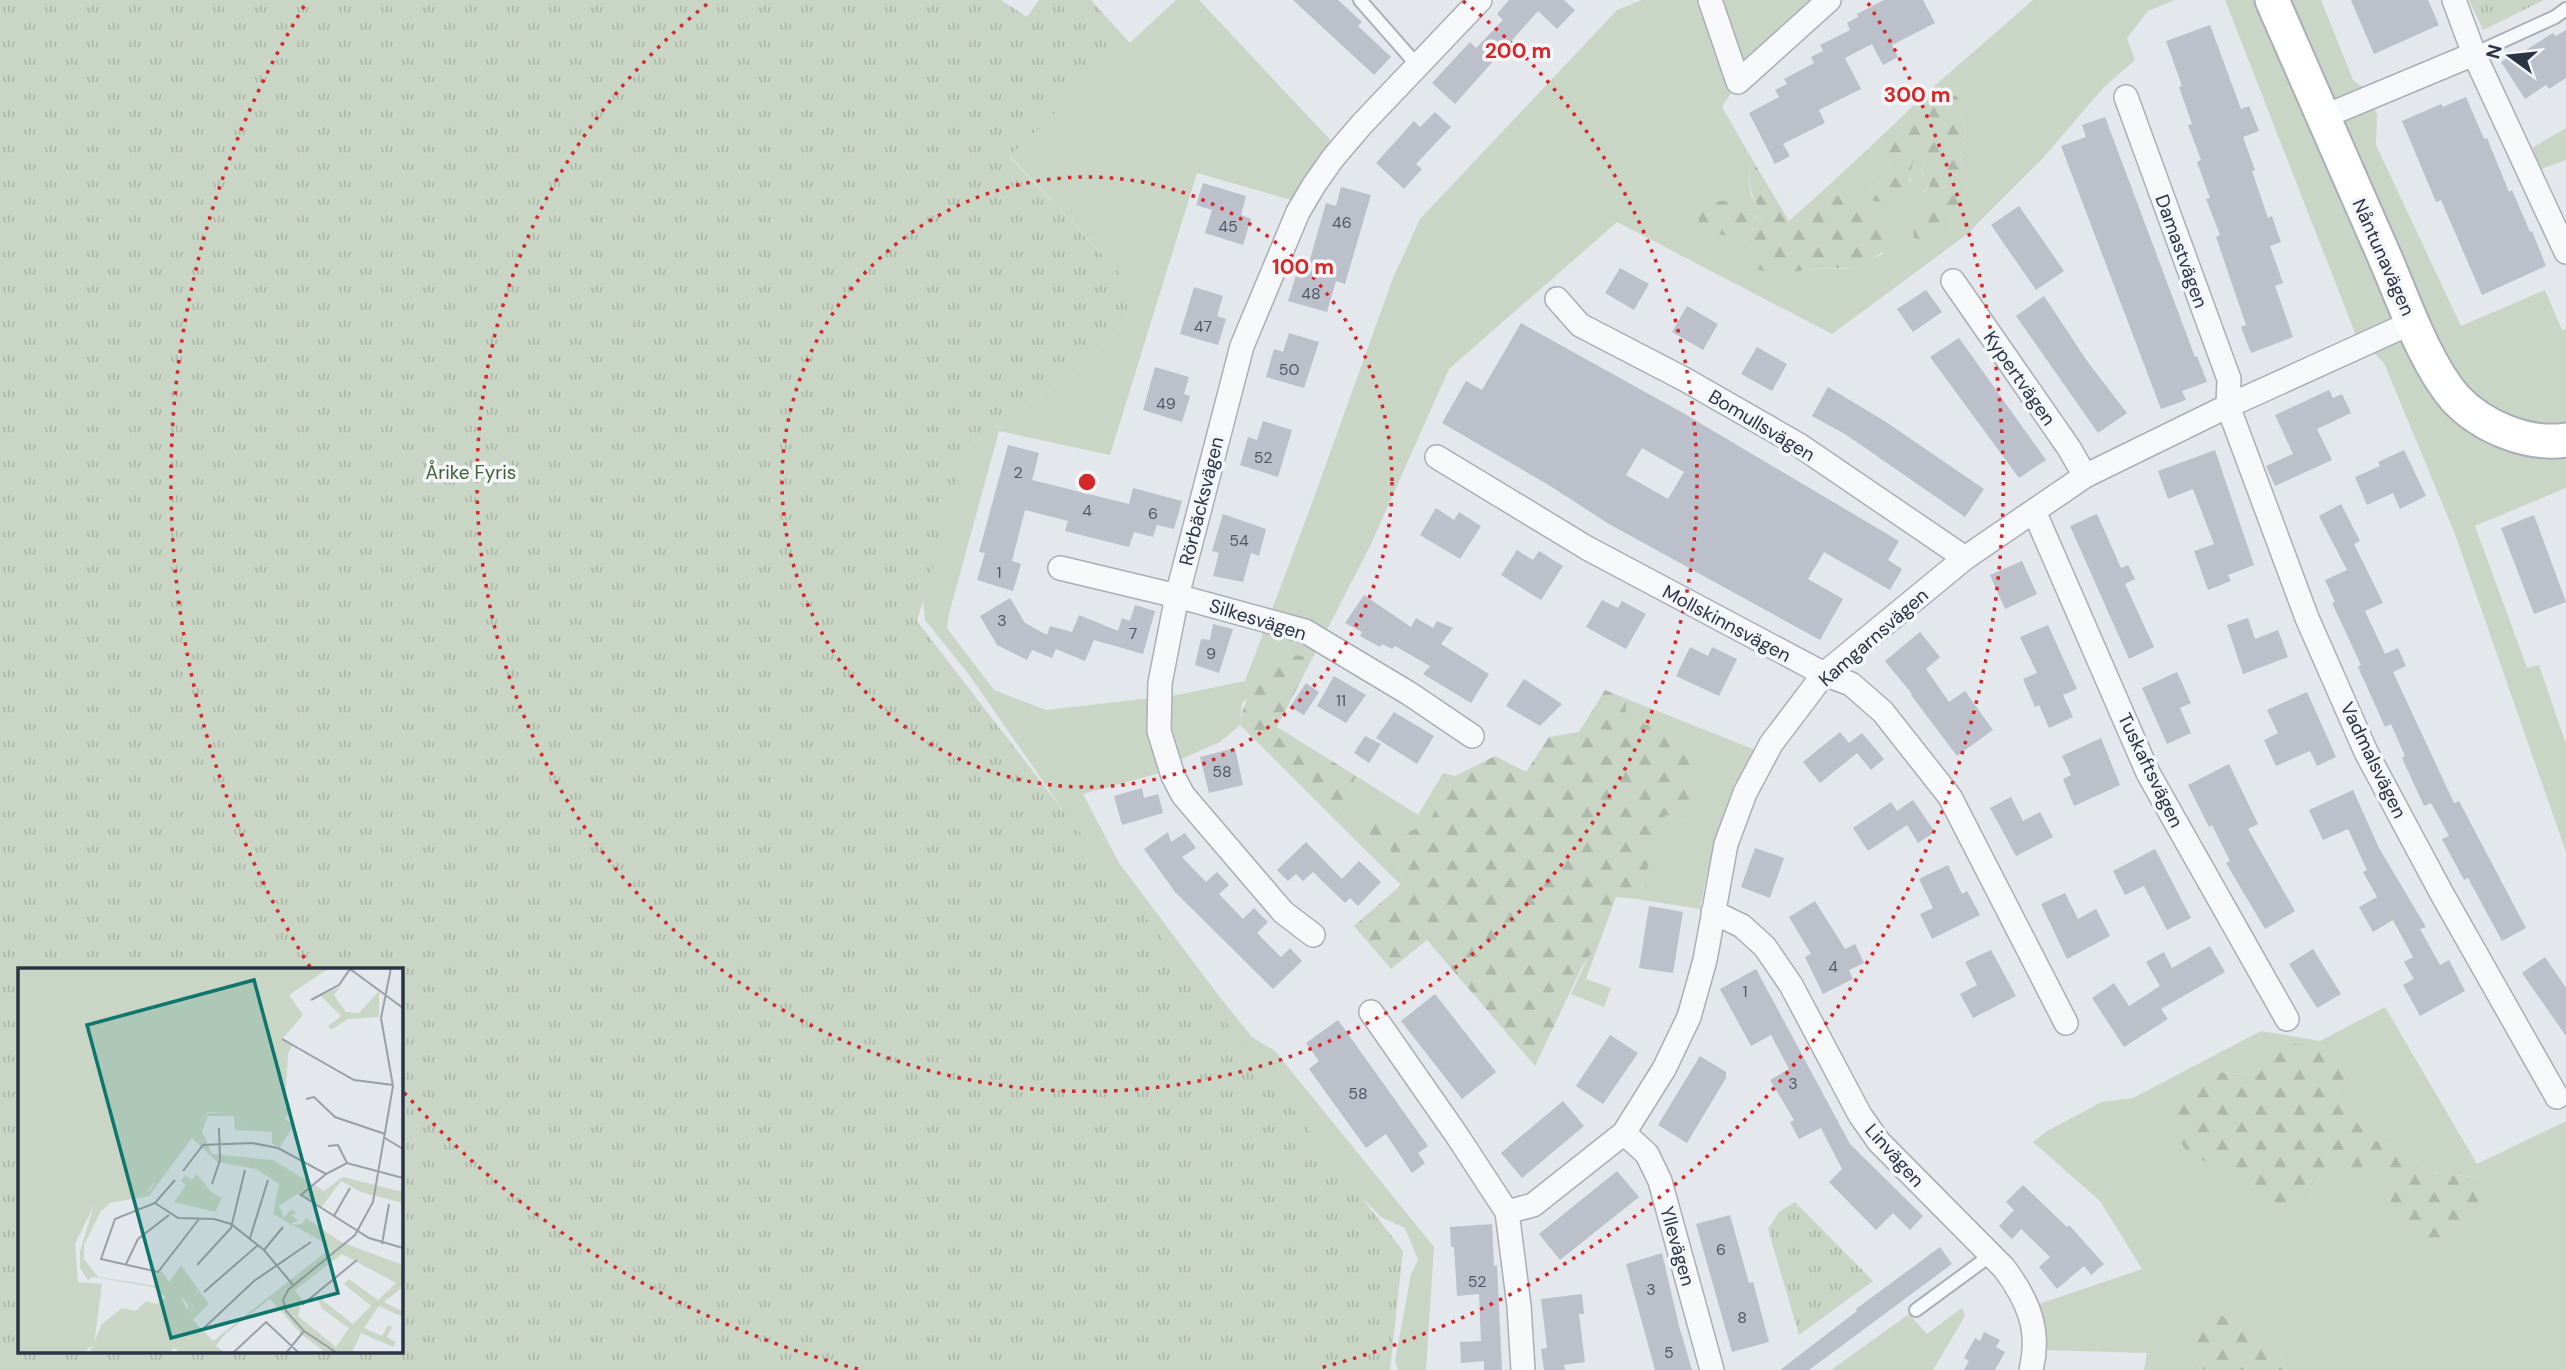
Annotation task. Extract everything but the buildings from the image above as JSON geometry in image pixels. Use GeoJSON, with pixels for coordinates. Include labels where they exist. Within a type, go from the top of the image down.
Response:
{"type":"FeatureCollection","features":[{"type":"Feature","properties":{"kind":"street","name":"Rörbäcksvägen"},"geometry":{"type":"LineString","coordinates":[[1313,935],[1283,912],[1183,795],[1172,776],[1159,732],[1160,683],[1177,596],[1242,346],[1298,212],[1333,158],[1480,0]]}},
{"type":"Feature","properties":{"kind":"street"},"geometry":{"type":"LineString","coordinates":[[1710,0],[1738,82],[1820,1]]}},
{"type":"Feature","properties":{"kind":"street","name":"Nåntunavägen"},"geometry":{"type":"LineString","coordinates":[[2272,0],[2413,322],[2440,376],[2456,398],[2480,419],[2506,432],[2533,439],[2566,440]]}},
{"type":"Feature","properties":{"kind":"street"},"geometry":{"type":"LineString","coordinates":[[2454,0],[2474,54],[2566,252]]}},
{"type":"Feature","properties":{"kind":"street"},"geometry":{"type":"LineString","coordinates":[[2323,117],[2474,54]]}},
{"type":"Feature","properties":{"kind":"street","name":"Damastvägen"},"geometry":{"type":"LineString","coordinates":[[2126,97],[2229,379],[2228,406]]}},
{"type":"Feature","properties":{"kind":"street","name":"Kypertvägen"},"geometry":{"type":"LineString","coordinates":[[1953,282],[2069,448],[2085,476]]}},
{"type":"Feature","properties":{"kind":"street","name":"Bomullsvägen"},"geometry":{"type":"LineString","coordinates":[[1557,299],[1580,325],[1719,398],[1799,445],[1965,558]]}},
{"type":"Feature","properties":{"kind":"street","name":"Kamgarnsvägen"},"geometry":{"type":"LineString","coordinates":[[1507,1212],[1533,1205],[1624,1133],[1664,1069],[1689,1017],[1705,960],[1727,844],[1745,793],[1770,744],[1824,674],[1965,558],[2085,476],[2228,406],[2413,322]]}},
{"type":"Feature","properties":{"kind":"street","name":"Vadmalsvägen"},"geometry":{"type":"LineString","coordinates":[[2228,406],[2307,618],[2366,751],[2442,894],[2557,1097]]}},
{"type":"Feature","properties":{"kind":"street","name":"Mollskinnsvägen"},"geometry":{"type":"LineString","coordinates":[[1437,457],[1587,548],[1824,674],[1851,684],[1883,712],[1950,797],[2066,1023]]}},
{"type":"Feature","properties":{"kind":"street","name":"Tuskaftsvägen"},"geometry":{"type":"LineString","coordinates":[[2034,511],[2148,773],[2287,1019]]}},
{"type":"Feature","properties":{"kind":"street","name":"Silkesvägen"},"geometry":{"type":"LineString","coordinates":[[1060,568],[1305,631],[1410,694],[1472,736]]}},
{"type":"Feature","properties":{"kind":"street","name":"Linvägen"},"geometry":{"type":"LineString","coordinates":[[1713,912],[1742,926],[1765,947],[1791,985],[1860,1115],[1879,1142],[1991,1255],[2017,1285],[2033,1320],[2036,1340],[2031,1370]]}},
{"type":"Feature","properties":{"kind":"street"},"geometry":{"type":"LineString","coordinates":[[1371,1012],[1456,1133],[1507,1212],[1519,1306],[1523,1370]]}},
{"type":"Feature","properties":{"kind":"street","name":"Yllevägen"},"geometry":{"type":"LineString","coordinates":[[1624,1133],[1647,1154],[1660,1181],[1712,1370]]}},
{"type":"Feature","properties":{"kind":"lane"},"geometry":{"type":"LineString","coordinates":[[1360,0],[1417,65]]}},
{"type":"Feature","properties":{"kind":"lane"},"geometry":{"type":"LineString","coordinates":[[2474,54],[2555,17],[2566,9]]}},
{"type":"Feature","properties":{"kind":"lane"},"geometry":{"type":"LineString","coordinates":[[1916,1310],[1991,1255]]}},
{"type":"Feature","properties":{"kind":"green space","name":"Årike Fyris"},"geometry":{"type":"Polygon","coordinates":[[[0,0],[1001,0],[1027,17],[1039,0],[1091,0],[1130,43],[1009,156],[1132,286],[1123,324],[1086,364],[968,447],[917,621],[1403,1251],[1390,1370],[0,1370],[0,0]]]}},
{"type":"Feature","properties":{"kind":"green space"},"geometry":{"type":"Polygon","coordinates":[[[1176,0],[1199,0],[1334,144],[1291,200],[1197,173],[1110,455],[999,431],[947,628],[994,690],[1046,710],[1177,695],[1245,681],[1393,278],[1420,219],[1617,10],[1642,0],[1829,0],[1738,82],[1722,107],[1752,159],[1749,179],[1751,195],[1763,214],[1762,222],[1750,213],[1719,234],[1750,243],[1753,253],[1779,273],[1826,268],[1845,269],[1860,266],[1883,254],[1879,220],[1838,196],[1829,185],[1869,148],[1872,159],[1883,159],[1890,164],[1886,169],[1873,174],[1870,190],[1911,181],[1910,170],[1914,161],[1918,155],[1925,157],[1923,172],[1930,184],[1924,192],[1950,233],[1952,217],[1966,192],[1960,163],[1966,128],[1961,119],[1957,97],[1932,88],[2033,0],[2175,0],[2148,11],[2127,38],[2135,60],[2104,87],[2042,159],[1966,235],[1832,334],[1617,222],[1449,369],[1371,544],[1313,657],[1295,655],[1242,703],[1240,725],[1220,742],[1181,759],[1160,773],[1083,794],[1119,863],[1219,996],[1252,1037],[1275,1051],[1434,1247],[1426,1370],[1398,1370],[1395,1361],[1411,1274],[1418,1260],[1405,1228],[1381,1217],[1257,1090],[970,676],[925,620],[921,582],[961,452],[1086,364],[1123,324],[1132,286],[1009,155],[1176,0]]]}},
{"type":"Feature","properties":{"kind":"green space"},"geometry":{"type":"Polygon","coordinates":[[[2225,0],[2321,0],[2353,80],[2368,91],[2377,115],[2376,145],[2461,326],[2545,290],[2562,330],[2566,329],[2566,488],[2475,526],[2527,668],[2539,665],[2566,744],[2566,852],[2455,534],[2384,363],[2355,333],[2225,0]]]}},
{"type":"Feature","properties":{"kind":"green space"},"geometry":{"type":"Polygon","coordinates":[[[2469,0],[2544,0],[2483,30],[2469,0]]]}},
{"type":"Feature","properties":{"kind":"green space"},"geometry":{"type":"Polygon","coordinates":[[[1932,88],[1958,97],[1961,119],[1966,128],[1960,162],[1966,192],[1952,217],[1950,233],[1931,242],[1914,238],[1913,228],[1924,208],[1924,195],[1930,185],[1923,172],[1925,157],[1918,155],[1915,160],[1907,195],[1881,202],[1871,200],[1873,174],[1886,169],[1890,164],[1883,159],[1872,159],[1869,148],[1932,88]]]}},
{"type":"Feature","properties":{"kind":"green space"},"geometry":{"type":"Polygon","coordinates":[[[2566,128],[2566,160],[2541,169],[2532,148],[2566,128]]]}},
{"type":"Feature","properties":{"kind":"green space"},"geometry":{"type":"Polygon","coordinates":[[[1752,159],[1789,221],[1829,185],[1838,196],[1880,220],[1879,234],[1890,243],[1875,258],[1852,268],[1776,273],[1750,265],[1753,253],[1750,243],[1719,234],[1699,224],[1698,207],[1719,201],[1733,202],[1762,222],[1763,214],[1751,188],[1752,159]]]}},
{"type":"Feature","properties":{"kind":"green space"},"geometry":{"type":"Polygon","coordinates":[[[1295,655],[1313,657],[1277,727],[1356,776],[1346,802],[1333,818],[1240,725],[1246,701],[1258,682],[1295,655]]]}},
{"type":"Feature","properties":{"kind":"green space"},"geometry":{"type":"Polygon","coordinates":[[[1605,690],[1627,699],[1625,719],[1685,735],[1696,778],[1695,787],[1685,821],[1666,815],[1637,899],[1616,897],[1597,949],[1581,969],[1535,1066],[1427,940],[1391,969],[1354,926],[1401,885],[1402,875],[1389,847],[1366,835],[1370,821],[1387,822],[1406,833],[1428,823],[1455,776],[1495,756],[1526,772],[1549,737],[1579,732],[1605,690]]]}},
{"type":"Feature","properties":{"kind":"green space"},"geometry":{"type":"Polygon","coordinates":[[[1627,699],[1758,751],[1736,785],[1709,865],[1700,909],[1637,899],[1666,815],[1685,821],[1624,719],[1627,699]]]}},
{"type":"Feature","properties":{"kind":"green space"},"geometry":{"type":"Polygon","coordinates":[[[1443,773],[1455,776],[1428,823],[1406,833],[1387,822],[1366,835],[1389,847],[1402,875],[1401,885],[1333,818],[1346,802],[1356,776],[1418,815],[1443,773]]]}},
{"type":"Feature","properties":{"kind":"green space"},"geometry":{"type":"Polygon","coordinates":[[[1597,949],[1586,979],[1611,988],[1604,1007],[1571,994],[1589,956],[1597,949]]]}},
{"type":"Feature","properties":{"kind":"green space"},"geometry":{"type":"Polygon","coordinates":[[[2385,1007],[2477,1164],[2566,1121],[2566,1370],[2283,1370],[2284,1352],[2192,1357],[2203,1370],[2144,1370],[2147,1353],[2043,1350],[2039,1304],[2142,1269],[2100,1201],[2033,1142],[2047,1131],[2102,1102],[2133,1098],[2261,1031],[2320,1041],[2385,1007]],[[2351,1068],[2258,1075],[2217,1072],[2309,1202],[2320,1175],[2344,1175],[2367,1165],[2384,1172],[2395,1219],[2480,1178],[2431,1172],[2393,1144],[2374,1140],[2334,1097],[2351,1068]]]}},
{"type":"Feature","properties":{"kind":"green space"},"geometry":{"type":"Polygon","coordinates":[[[2288,1043],[2318,1047],[2347,1057],[2351,1068],[2334,1097],[2374,1140],[2393,1144],[2431,1172],[2480,1178],[2492,1190],[2490,1208],[2467,1230],[2427,1247],[2395,1219],[2384,1172],[2367,1165],[2344,1175],[2320,1175],[2309,1202],[2297,1207],[2271,1202],[2185,1149],[2169,1121],[2180,1096],[2217,1072],[2258,1075],[2272,1055],[2288,1043]]]}},
{"type":"Feature","properties":{"kind":"green space"},"geometry":{"type":"Polygon","coordinates":[[[1795,1202],[1873,1281],[1799,1335],[1768,1229],[1779,1212],[1795,1202]]]}},
{"type":"Feature","properties":{"kind":"green space"},"geometry":{"type":"Polygon","coordinates":[[[1962,1308],[1965,1316],[1933,1370],[1831,1370],[1909,1314],[1927,1334],[1962,1308]]]}},
{"type":"Feature","properties":{"kind":"green space"},"geometry":{"type":"Polygon","coordinates":[[[2221,1316],[2249,1324],[2270,1337],[2284,1352],[2283,1370],[2203,1370],[2192,1357],[2192,1317],[2221,1316]]]}}]}
